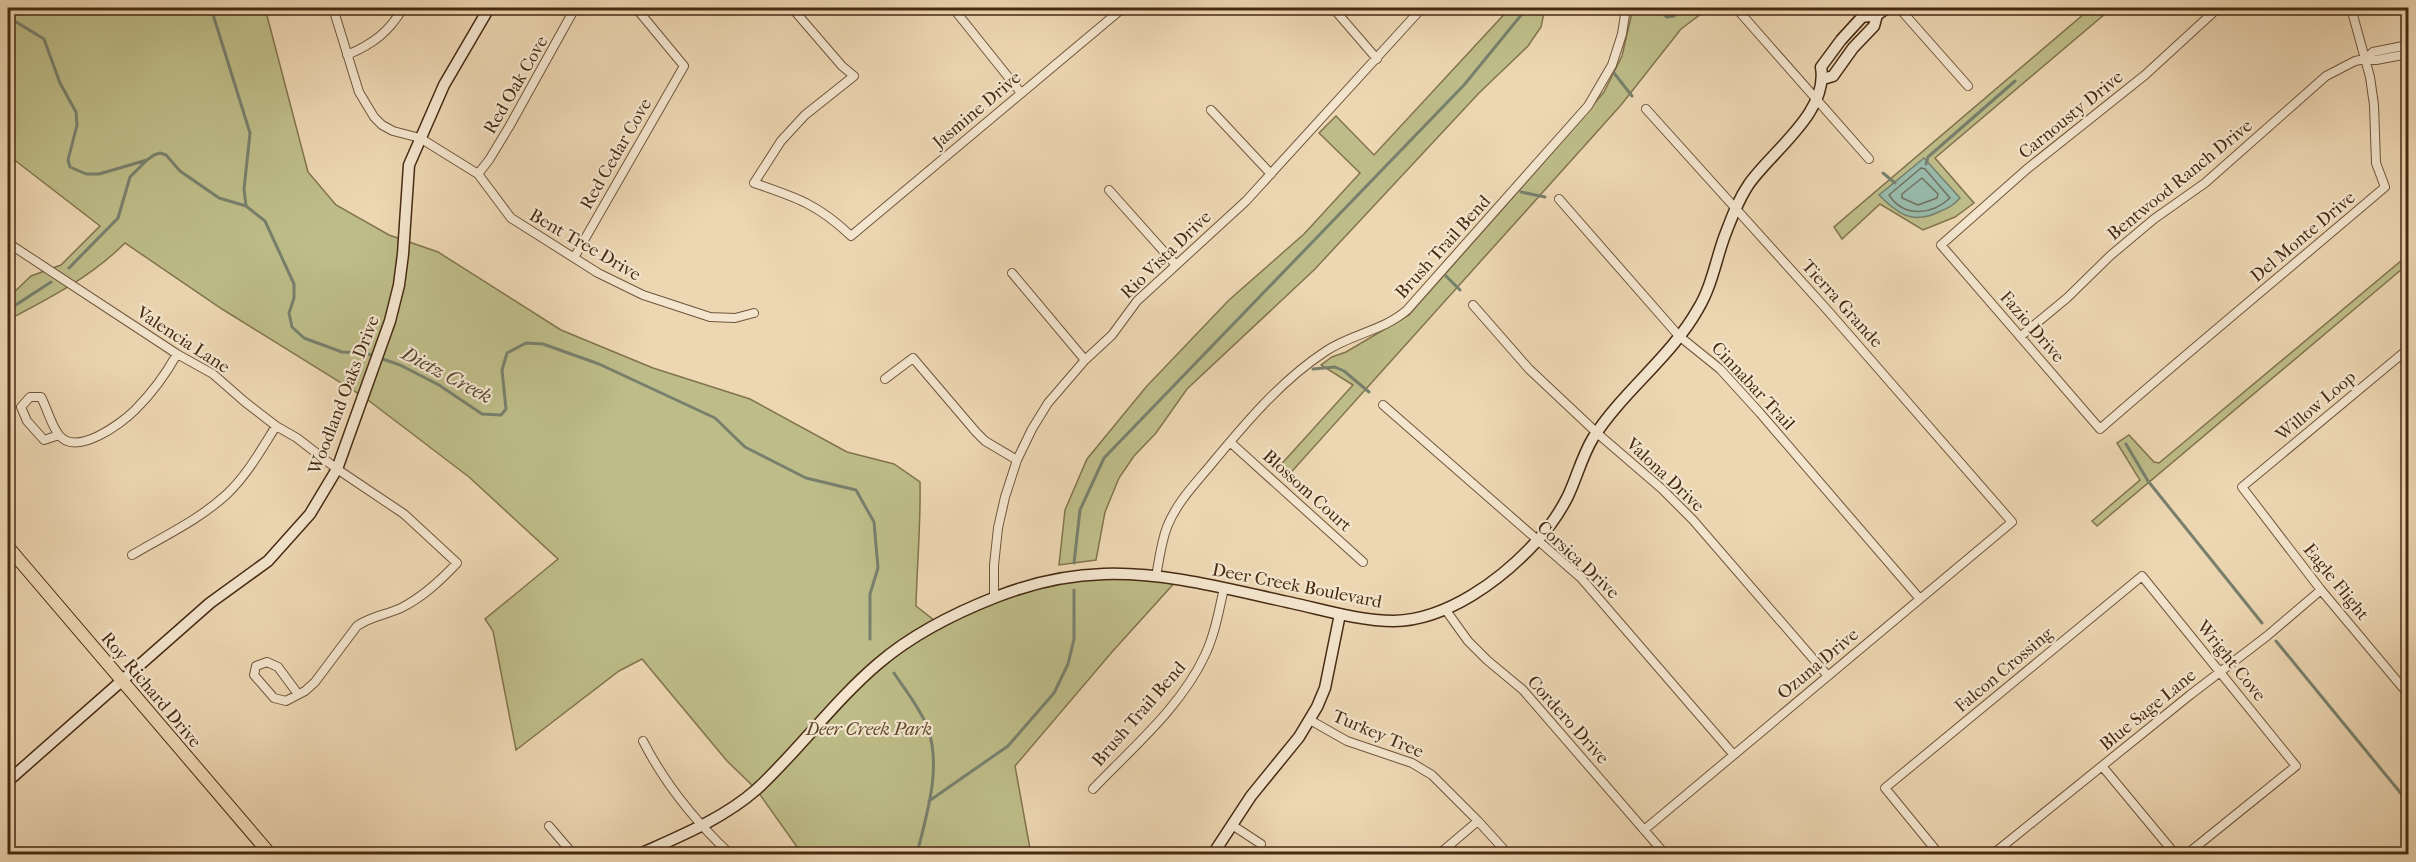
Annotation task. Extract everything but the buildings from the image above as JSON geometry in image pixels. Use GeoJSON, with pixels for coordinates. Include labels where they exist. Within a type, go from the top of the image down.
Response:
{"type":"FeatureCollection","features":[{"type":"Feature","properties":{"kind":"main road","name":"Roy Richard Drive"},"geometry":{"type":"LineString","coordinates":[[8,547],[270,855]]}},
{"type":"Feature","properties":{"kind":"street","name":"Bent Tree Drive"},"geometry":{"type":"LineString","coordinates":[[333,8],[359,92],[374,117],[393,131],[420,138],[478,174],[511,218],[559,250],[575,256],[598,273],[643,295],[692,312],[724,318],[754,313]]}},
{"type":"Feature","properties":{"kind":"street"},"geometry":{"type":"LineString","coordinates":[[347,55],[383,36],[403,8]]}},
{"type":"Feature","properties":{"kind":"street","name":"Woodland Oaks Drive"},"geometry":{"type":"LineString","coordinates":[[8,782],[210,603],[268,561],[286,544],[310,514],[337,469],[388,326],[399,285],[410,165],[444,85],[489,8]]}},
{"type":"Feature","properties":{"kind":"street","name":"Red Oak Cove"},"geometry":{"type":"LineString","coordinates":[[478,174],[509,127],[576,8]]}},
{"type":"Feature","properties":{"kind":"street","name":"Red Cedar Cove"},"geometry":{"type":"LineString","coordinates":[[575,256],[684,66],[636,8]]}},
{"type":"Feature","properties":{"kind":"street","name":"Jasmine Drive"},"geometry":{"type":"LineString","coordinates":[[792,8],[842,66],[854,76],[805,115],[781,141],[754,183],[807,202],[834,220],[851,237],[1123,8]]}},
{"type":"Feature","properties":{"kind":"street"},"geometry":{"type":"LineString","coordinates":[[953,8],[1021,93]]}},
{"type":"Feature","properties":{"kind":"street"},"geometry":{"type":"LineString","coordinates":[[1333,8],[1377,59]]}},
{"type":"Feature","properties":{"kind":"street","name":"Rio Vista Drive"},"geometry":{"type":"LineString","coordinates":[[994,598],[994,565],[998,528],[1005,497],[1017,460],[1048,403],[1085,360],[1112,335],[1137,301],[1246,201],[1422,8]]}},
{"type":"Feature","properties":{"kind":"street","name":"Brush Trail Bend"},"geometry":{"type":"LineString","coordinates":[[1156,577],[1167,526],[1180,502],[1230,442],[1270,399],[1311,361],[1328,349],[1399,317],[1421,296],[1588,106],[1612,65],[1622,34],[1626,8]]}},
{"type":"Feature","properties":{"kind":"street"},"geometry":{"type":"LineString","coordinates":[[1736,8],[1869,159]]}},
{"type":"Feature","properties":{"kind":"street","name":"Deer Creek Boulevard"},"geometry":{"type":"LineString","coordinates":[[640,855],[701,827],[727,812],[756,789],[882,660],[928,629],[994,598],[1044,582],[1103,574],[1156,577],[1224,588],[1340,614],[1392,621],[1445,609],[1478,591],[1506,571],[1537,541],[1567,498],[1590,443],[1607,418],[1679,336],[1698,309],[1709,287],[1735,208],[1747,188],[1763,166],[1799,128],[1817,98],[1823,79],[1833,76],[1853,48],[1874,26],[1877,15],[1887,8]]}},
{"type":"Feature","properties":{"kind":"street"},"geometry":{"type":"LineString","coordinates":[[1899,8],[1968,86]]}},
{"type":"Feature","properties":{"kind":"street","name":"Carnousty Drive"},"geometry":{"type":"LineString","coordinates":[[1941,245],[2027,169],[2145,75],[2218,8]]}},
{"type":"Feature","properties":{"kind":"street","name":"Del Monte Drive"},"geometry":{"type":"LineString","coordinates":[[2100,429],[2213,330],[2255,298],[2385,187],[2376,163],[2374,105],[2365,59],[2351,8]]}},
{"type":"Feature","properties":{"kind":"street","name":"Bentwood Ranch Drive"},"geometry":{"type":"LineString","coordinates":[[2365,59],[2373,52],[2409,45]]}},
{"type":"Feature","properties":{"kind":"street","name":"Bentwood Ranch Drive"},"geometry":{"type":"LineString","coordinates":[[2021,336],[2067,298],[2111,255],[2154,219],[2205,183],[2319,82],[2340,67],[2365,59],[2376,60],[2409,54]]}},
{"type":"Feature","properties":{"kind":"street","name":"Tierra Grande"},"geometry":{"type":"LineString","coordinates":[[1646,109],[1829,312],[2012,522]]}},
{"type":"Feature","properties":{"kind":"street"},"geometry":{"type":"LineString","coordinates":[[1211,110],[1271,174]]}},
{"type":"Feature","properties":{"kind":"street"},"geometry":{"type":"LineString","coordinates":[[1109,190],[1175,264]]}},
{"type":"Feature","properties":{"kind":"street","name":"Cinnabar Trail"},"geometry":{"type":"LineString","coordinates":[[1559,199],[1679,336],[1720,369],[1752,404],[1920,599]]}},
{"type":"Feature","properties":{"kind":"street","name":"Valencia Lane"},"geometry":{"type":"LineString","coordinates":[[8,243],[177,354],[213,374],[276,426],[297,438],[337,469],[404,514],[457,563],[437,585],[416,599],[357,626],[315,682],[298,694]]}},
{"type":"Feature","properties":{"kind":"street","name":"Fazio Drive"},"geometry":{"type":"LineString","coordinates":[[1941,245],[2100,429]]}},
{"type":"Feature","properties":{"kind":"street"},"geometry":{"type":"LineString","coordinates":[[1012,273],[1085,360]]}},
{"type":"Feature","properties":{"kind":"street","name":"Valona Drive"},"geometry":{"type":"LineString","coordinates":[[1473,305],[1529,369],[1597,433],[1662,489],[1693,520],[1828,676]]}},
{"type":"Feature","properties":{"kind":"street","name":"Willow Loop"},"geometry":{"type":"LineString","coordinates":[[2242,487],[2409,349]]}},
{"type":"Feature","properties":{"kind":"street"},"geometry":{"type":"LineString","coordinates":[[59,435],[44,440],[27,421],[21,407],[30,397],[41,396],[59,435],[77,444],[98,436],[134,411],[166,374],[177,354]]}},
{"type":"Feature","properties":{"kind":"street"},"geometry":{"type":"LineString","coordinates":[[885,380],[913,358],[975,432],[985,441],[1017,460]]}},
{"type":"Feature","properties":{"kind":"street","name":"Corsica Drive"},"geometry":{"type":"LineString","coordinates":[[1383,405],[1581,578],[1733,754]]}},
{"type":"Feature","properties":{"kind":"street"},"geometry":{"type":"LineString","coordinates":[[132,555],[193,521],[227,494],[248,470],[276,426]]}},
{"type":"Feature","properties":{"kind":"street","name":"Blossom Court"},"geometry":{"type":"LineString","coordinates":[[1230,442],[1363,562]]}},
{"type":"Feature","properties":{"kind":"street","name":"Eagle Flight"},"geometry":{"type":"LineString","coordinates":[[2242,487],[2321,590],[2409,694]]}},
{"type":"Feature","properties":{"kind":"street","name":"Ozuna Drive"},"geometry":{"type":"LineString","coordinates":[[1644,830],[2012,522]]}},
{"type":"Feature","properties":{"kind":"street","name":"Wright Cove"},"geometry":{"type":"LineString","coordinates":[[2142,576],[2296,766],[2187,855]]}},
{"type":"Feature","properties":{"kind":"street","name":"Falcon Crossing"},"geometry":{"type":"LineString","coordinates":[[1939,855],[1885,788],[2142,576]]}},
{"type":"Feature","properties":{"kind":"street","name":"Brush Trail Bend"},"geometry":{"type":"LineString","coordinates":[[1094,789],[1160,719],[1196,672],[1212,638],[1224,588]]}},
{"type":"Feature","properties":{"kind":"street","name":"Blue Sage Lane"},"geometry":{"type":"LineString","coordinates":[[1993,855],[2321,590]]}},
{"type":"Feature","properties":{"kind":"street","name":"Cordero Drive"},"geometry":{"type":"LineString","coordinates":[[1445,609],[1468,641],[1523,690],[1665,855]]}},
{"type":"Feature","properties":{"kind":"street"},"geometry":{"type":"LineString","coordinates":[[1213,855],[1251,796],[1310,720],[1324,688],[1340,614]]}},
{"type":"Feature","properties":{"kind":"street"},"geometry":{"type":"LineString","coordinates":[[267,662],[278,667],[298,694],[285,701],[274,698],[254,675],[256,666],[267,662]]}},
{"type":"Feature","properties":{"kind":"street","name":"Turkey Tree"},"geometry":{"type":"LineString","coordinates":[[1310,720],[1347,741],[1413,763],[1443,784],[1508,855]]}},
{"type":"Feature","properties":{"kind":"street"},"geometry":{"type":"LineString","coordinates":[[642,741],[656,766],[701,827],[730,855]]}},
{"type":"Feature","properties":{"kind":"street"},"geometry":{"type":"LineString","coordinates":[[2102,766],[2175,855]]}},
{"type":"Feature","properties":{"kind":"street"},"geometry":{"type":"LineString","coordinates":[[1440,855],[1478,821]]}},
{"type":"Feature","properties":{"kind":"street"},"geometry":{"type":"LineString","coordinates":[[1232,825],[1261,844]]}},
{"type":"Feature","properties":{"kind":"street"},"geometry":{"type":"LineString","coordinates":[[549,826],[573,855]]}},
{"type":"Feature","properties":{"kind":"green space","name":"Deer Creek Park"},"geometry":{"type":"Polygon","coordinates":[[[8,8],[265,8],[308,172],[336,205],[389,235],[438,252],[561,330],[653,368],[750,399],[847,452],[894,464],[920,482],[916,606],[939,624],[994,598],[1103,574],[1177,580],[1015,766],[1031,854],[802,854],[756,789],[727,761],[642,659],[619,671],[516,750],[493,631],[485,619],[558,559],[469,477],[364,397],[222,309],[125,243],[84,277],[8,320],[8,298],[31,276],[61,265],[100,226],[8,155],[8,8]]]}},
{"type":"Feature","properties":{"kind":"green space"},"geometry":{"type":"Polygon","coordinates":[[[1510,8],[1545,8],[1541,27],[1528,46],[1479,93],[1314,270],[1187,389],[1156,433],[1134,456],[1119,478],[1105,512],[1096,560],[1059,565],[1065,510],[1087,459],[1146,387],[1229,300],[1304,234],[1360,173],[1319,133],[1336,116],[1374,155],[1510,8]]]}},
{"type":"Feature","properties":{"kind":"green space"},"geometry":{"type":"Polygon","coordinates":[[[1633,8],[1709,8],[1681,29],[1621,105],[1286,478],[1277,469],[1353,385],[1321,365],[1409,315],[1543,163],[1604,92],[1622,56],[1633,8]]]}},
{"type":"Feature","properties":{"kind":"green space"},"geometry":{"type":"Polygon","coordinates":[[[2091,8],[2112,8],[1935,158],[1974,203],[1955,217],[1923,230],[1880,204],[1842,239],[1834,227],[2091,8]]]}},
{"type":"Feature","properties":{"kind":"green space"},"geometry":{"type":"Polygon","coordinates":[[[2408,255],[2408,264],[2097,526],[2092,521],[2140,480],[2117,443],[2129,435],[2154,462],[2159,463],[2408,255]]]}},
{"type":"Feature","properties":{"kind":"water"},"geometry":{"type":"Polygon","coordinates":[[[1924,158],[1960,198],[1956,203],[1931,215],[1907,216],[1893,208],[1879,195],[1924,158]]]}},
{"type":"Feature","properties":{"kind":"waterway"},"geometry":{"type":"LineString","coordinates":[[211,8],[250,133],[244,189],[246,206]]}},
{"type":"Feature","properties":{"kind":"waterway"},"geometry":{"type":"LineString","coordinates":[[1074,563],[1080,510],[1104,458],[1464,85],[1527,8]]}},
{"type":"Feature","properties":{"kind":"waterway"},"geometry":{"type":"LineString","coordinates":[[1656,8],[1667,17],[1674,16],[1682,8]]}},
{"type":"Feature","properties":{"kind":"waterway","name":"Dietz Creek"},"geometry":{"type":"LineString","coordinates":[[8,17],[44,39],[60,83],[76,112],[77,125],[68,160],[70,167],[86,174],[99,174],[147,160],[160,153],[166,155],[180,171],[219,198],[246,206],[265,221],[294,284],[294,298],[289,313],[292,327],[304,338],[342,352],[365,353],[400,365],[439,385],[482,414],[501,415],[506,409],[502,370],[507,353],[526,343],[543,344],[599,364],[715,418],[745,447],[806,478],[856,490],[874,522],[878,568],[870,594],[870,639]]}},
{"type":"Feature","properties":{"kind":"waterway"},"geometry":{"type":"LineString","coordinates":[[1614,73],[1632,96]]}},
{"type":"Feature","properties":{"kind":"waterway"},"geometry":{"type":"LineString","coordinates":[[1926,164],[1928,157],[2015,81]]}},
{"type":"Feature","properties":{"kind":"waterway"},"geometry":{"type":"LineString","coordinates":[[69,268],[118,218],[130,177],[146,161]]}},
{"type":"Feature","properties":{"kind":"waterway"},"geometry":{"type":"LineString","coordinates":[[1883,173],[1895,183]]}},
{"type":"Feature","properties":{"kind":"waterway"},"geometry":{"type":"LineString","coordinates":[[1521,192],[1545,197]]}},
{"type":"Feature","properties":{"kind":"waterway"},"geometry":{"type":"LineString","coordinates":[[1446,276],[1460,290]]}},
{"type":"Feature","properties":{"kind":"waterway"},"geometry":{"type":"LineString","coordinates":[[8,310],[51,282]]}},
{"type":"Feature","properties":{"kind":"waterway"},"geometry":{"type":"LineString","coordinates":[[1313,369],[1335,367],[1344,371],[1369,392]]}},
{"type":"Feature","properties":{"kind":"waterway"},"geometry":{"type":"LineString","coordinates":[[2126,444],[2148,481],[2262,623]]}},
{"type":"Feature","properties":{"kind":"waterway"},"geometry":{"type":"LineString","coordinates":[[929,801],[1008,746],[1054,693],[1068,664],[1074,639],[1074,590]]}},
{"type":"Feature","properties":{"kind":"waterway"},"geometry":{"type":"LineString","coordinates":[[2276,641],[2408,802]]}},
{"type":"Feature","properties":{"kind":"waterway","name":"Dietz Creek"},"geometry":{"type":"LineString","coordinates":[[894,673],[921,714],[932,744],[931,792],[917,854]]}}]}
